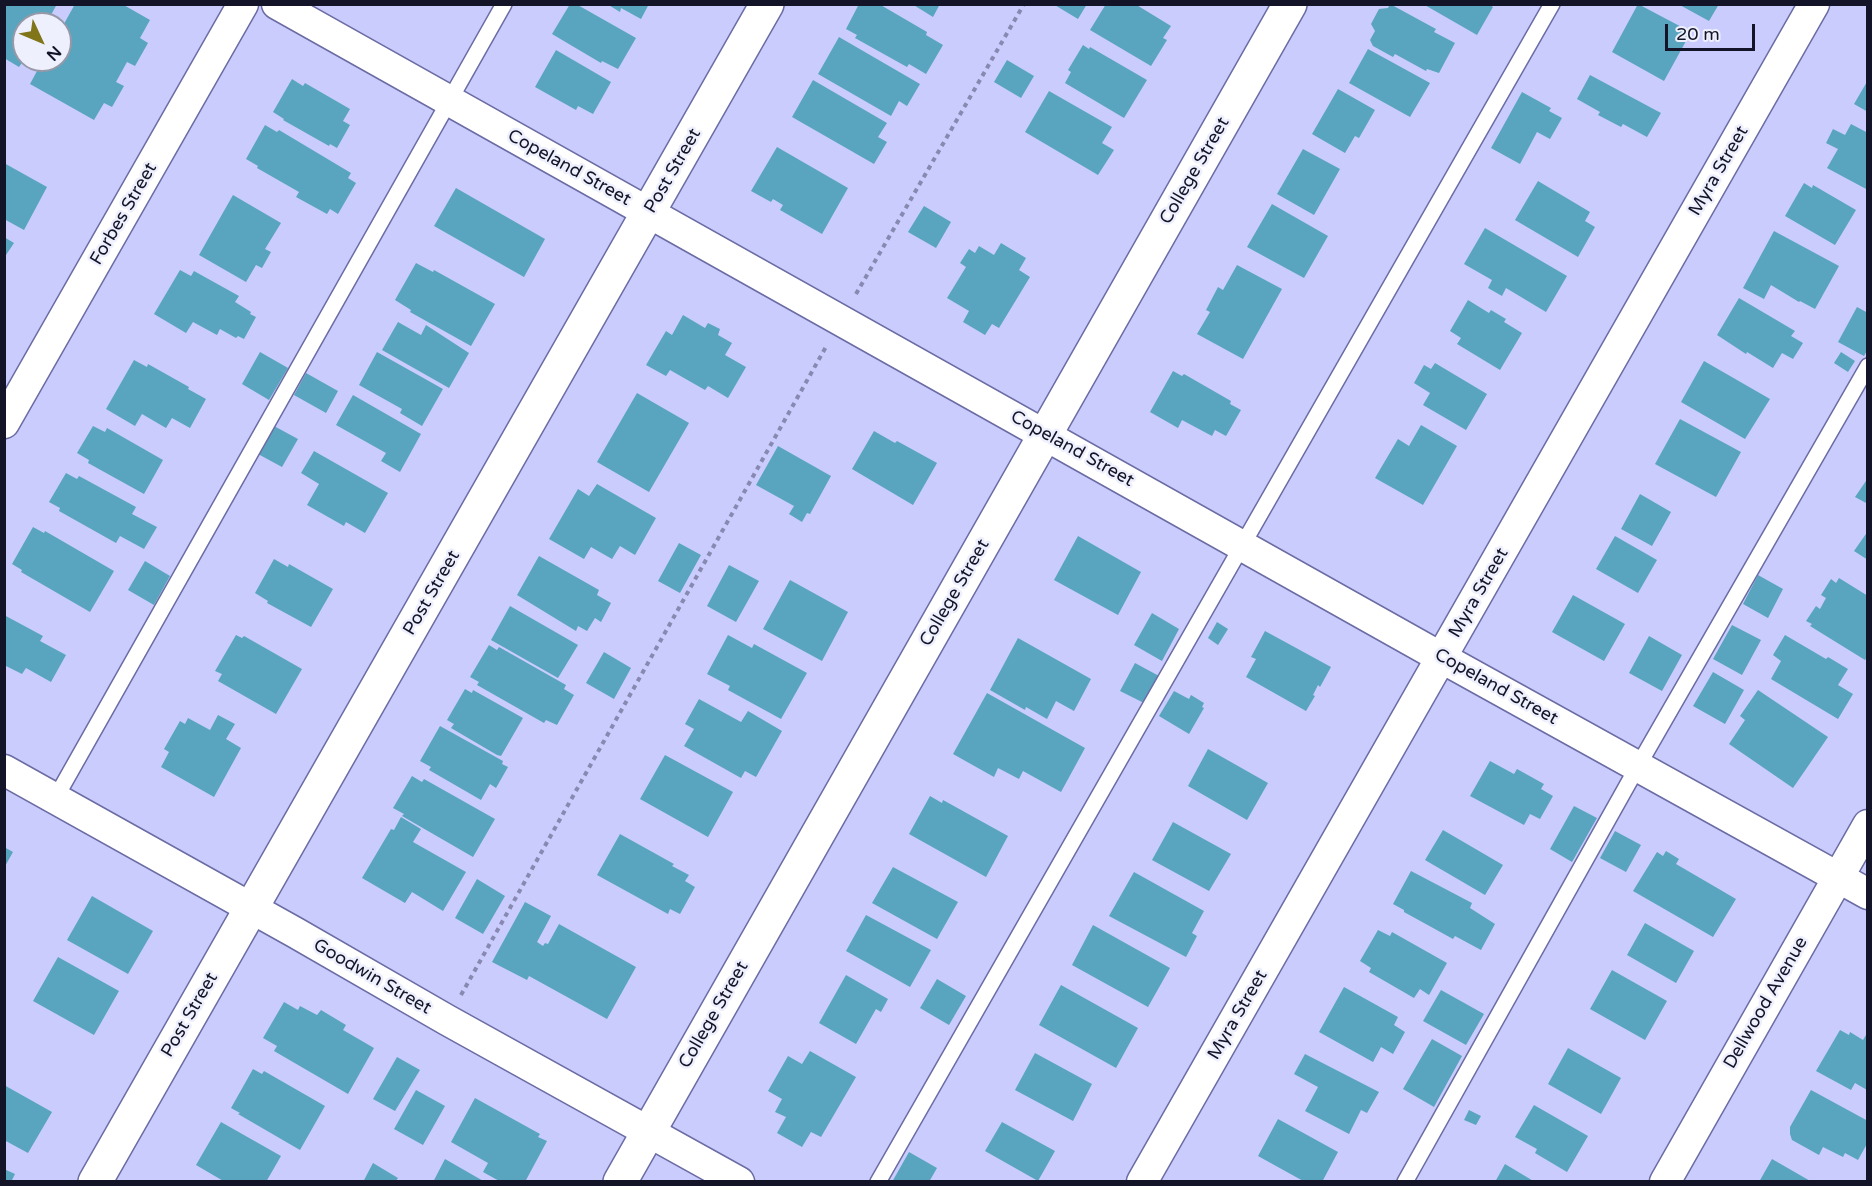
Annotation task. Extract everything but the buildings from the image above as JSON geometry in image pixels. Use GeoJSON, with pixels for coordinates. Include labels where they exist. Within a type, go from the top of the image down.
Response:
{"type":"FeatureCollection","features":[{"type":"Feature","properties":{"kind":"street","name":"Forbes Street"},"geometry":{"type":"LineString","coordinates":[[4,423],[243,4]]}},
{"type":"Feature","properties":{"kind":"street","name":"Copeland Street"},"geometry":{"type":"LineString","coordinates":[[277,4],[1868,894]]}},
{"type":"Feature","properties":{"kind":"street","name":"Post Street"},"geometry":{"type":"LineString","coordinates":[[95,1182],[767,4]]}},
{"type":"Feature","properties":{"kind":"street","name":"College Street"},"geometry":{"type":"LineString","coordinates":[[620,1182],[1290,4]]}},
{"type":"Feature","properties":{"kind":"street","name":"Myra Street"},"geometry":{"type":"LineString","coordinates":[[1142,1182],[1443,658],[1814,4]]}},
{"type":"Feature","properties":{"kind":"street","name":"Goodwin Street"},"geometry":{"type":"LineString","coordinates":[[4,770],[740,1182]]}},
{"type":"Feature","properties":{"kind":"street","name":"Dellwood Avenue"},"geometry":{"type":"LineString","coordinates":[[1665,1182],[1868,825]]}},
{"type":"Feature","properties":{"kind":"lane"},"geometry":{"type":"LineString","coordinates":[[55,799],[504,4]]}},
{"type":"Feature","properties":{"kind":"lane"},"geometry":{"type":"LineString","coordinates":[[878,1182],[1552,4]]}},
{"type":"Feature","properties":{"kind":"lane"},"geometry":{"type":"LineString","coordinates":[[1406,1182],[1638,766],[1868,366]]}},
{"type":"Feature","properties":{"kind":"path"},"geometry":{"type":"LineString","coordinates":[[447,1020],[841,320],[1024,4]]}}]}
